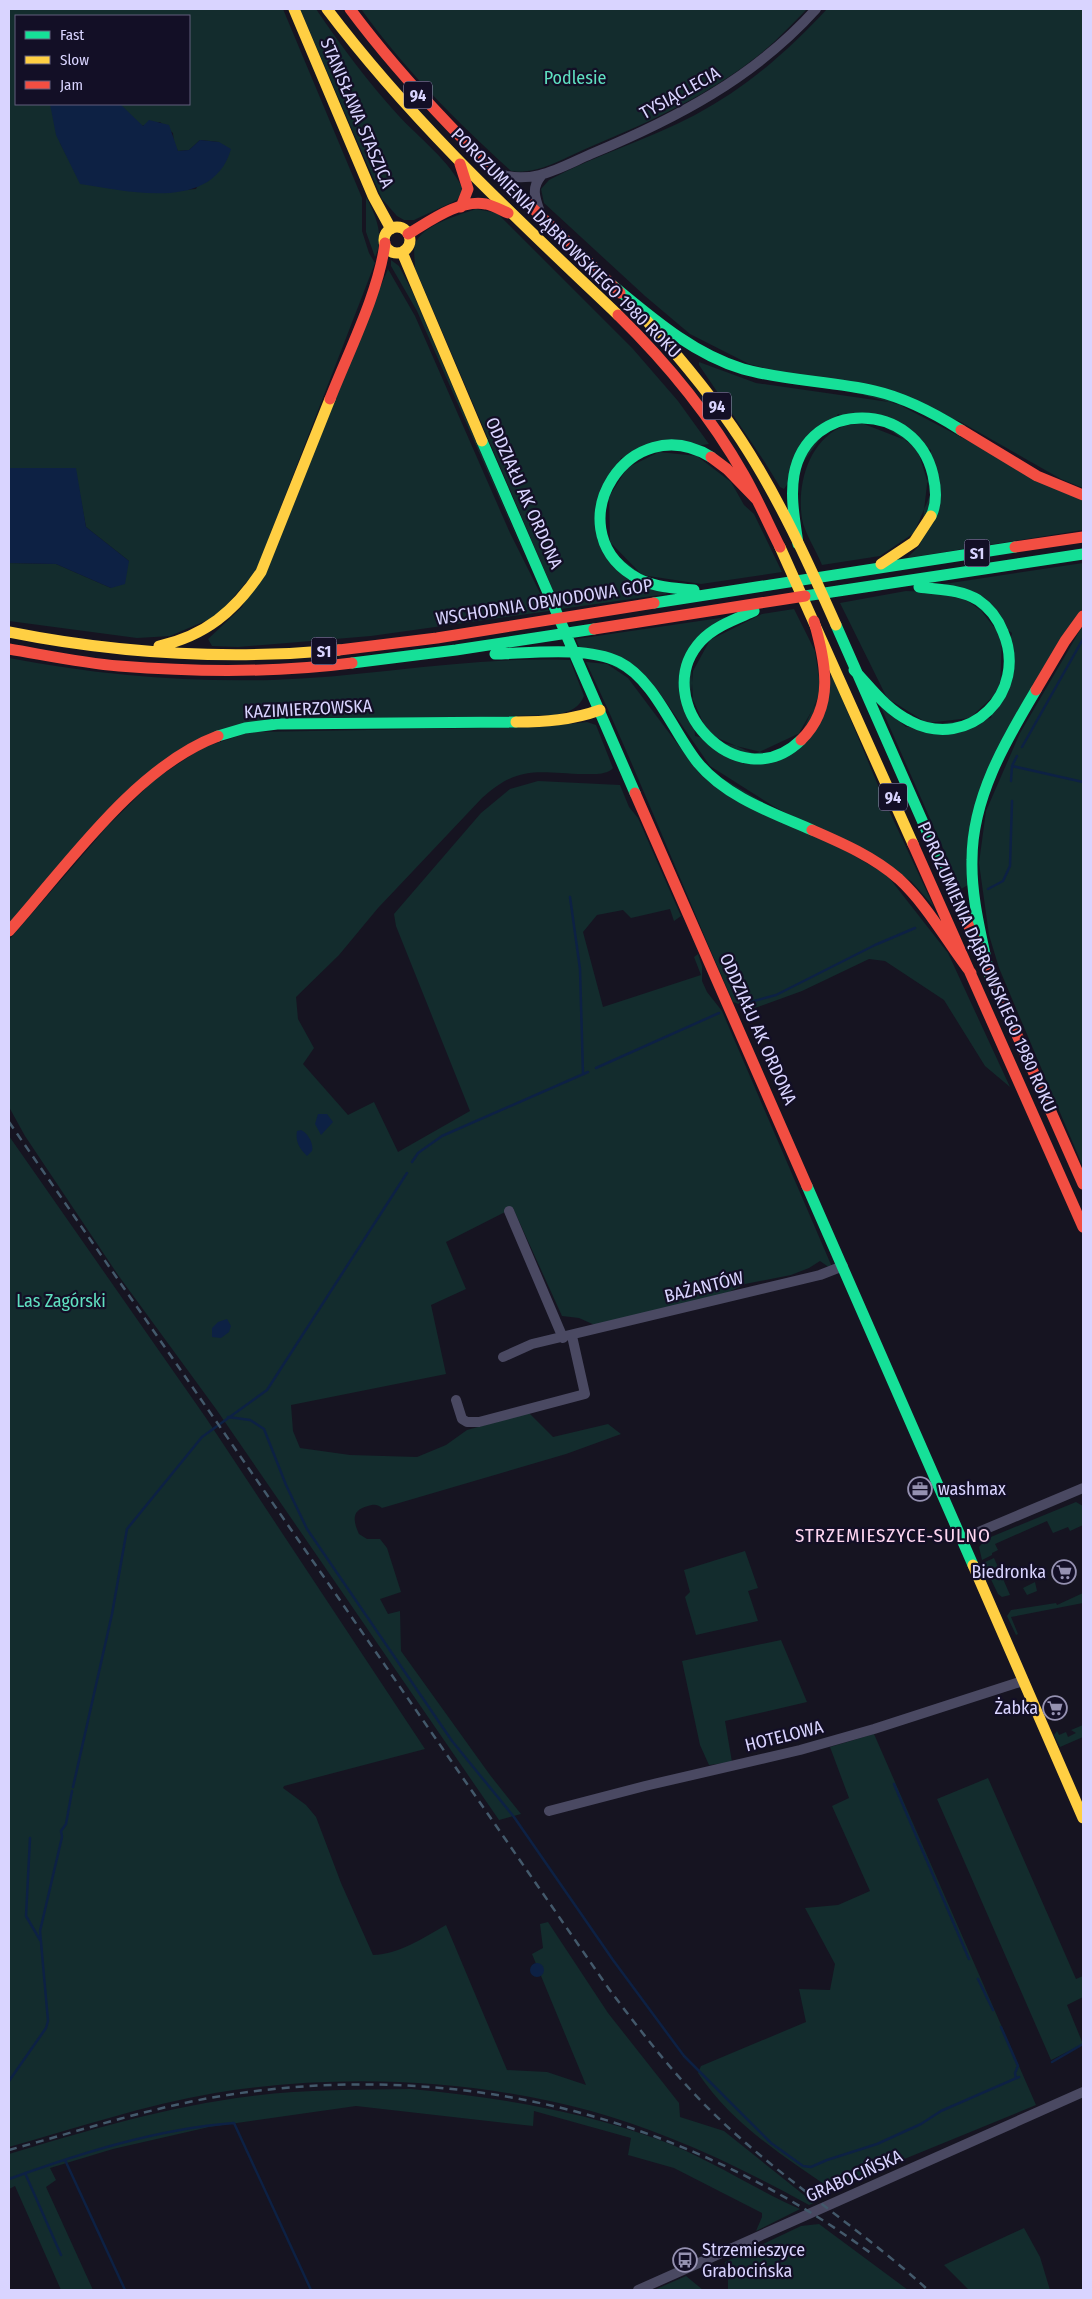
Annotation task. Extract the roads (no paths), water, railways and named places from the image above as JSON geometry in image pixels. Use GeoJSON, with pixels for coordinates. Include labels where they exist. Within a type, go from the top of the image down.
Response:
{"type":"FeatureCollection","features":[{"type":"Feature","properties":{"kind":"main road","name":"STANISŁAWA STASZICA"},"geometry":{"type":"LineString","coordinates":[[294,9],[370,189],[391,229]]}},
{"type":"Feature","properties":{"kind":"main road","name":"POROZUMIENIA DĄBROWSKIEGO 1980 ROKU"},"geometry":{"type":"LineString","coordinates":[[327,9],[374,71],[460,162],[629,326],[674,376],[733,458],[757,500],[814,621],[1083,1227]]}},
{"type":"Feature","properties":{"kind":"main road","name":"POROZUMIENIA DĄBROWSKIEGO 1980 ROKU"},"geometry":{"type":"LineString","coordinates":[[350,9],[374,43],[415,92],[612,286],[676,353],[714,401],[767,482],[798,544],[1083,1184]]}},
{"type":"Feature","properties":{"kind":"main road"},"geometry":{"type":"LineString","coordinates":[[460,162],[468,189],[462,207]]}},
{"type":"Feature","properties":{"kind":"main road"},"geometry":{"type":"LineString","coordinates":[[408,234],[432,219],[462,207],[483,204],[514,215]]}},
{"type":"Feature","properties":{"kind":"main road"},"geometry":{"type":"LineString","coordinates":[[127,651],[177,643],[210,628],[237,606],[254,583],[273,543],[375,284],[384,259],[385,236],[391,229],[399,227],[408,234],[410,245],[402,252],[391,252],[385,243]]}},
{"type":"Feature","properties":{"kind":"main road","name":"ODDZIAŁU AK ORDONA"},"geometry":{"type":"LineString","coordinates":[[402,252],[1083,1818]]}},
{"type":"Feature","properties":{"kind":"main road"},"geometry":{"type":"LineString","coordinates":[[612,286],[672,334],[720,360],[762,374],[885,393],[931,413],[1023,470],[1067,490],[1083,495]]}},
{"type":"Feature","properties":{"kind":"main road"},"geometry":{"type":"LineString","coordinates":[[798,544],[793,480],[800,455],[812,439],[833,424],[855,417],[879,418],[890,421],[908,432],[925,452],[935,478],[935,500],[932,512],[919,537],[898,554],[870,569]]}},
{"type":"Feature","properties":{"kind":"main road"},"geometry":{"type":"LineString","coordinates":[[718,593],[670,588],[647,582],[623,569],[610,554],[602,532],[599,515],[605,490],[619,466],[631,457],[650,448],[679,445],[691,447],[714,459],[730,471],[757,500]]}},
{"type":"Feature","properties":{"kind":"main road","name":"WSCHODNIA OBWODOWA GOP"},"geometry":{"type":"LineString","coordinates":[[9,632],[61,643],[127,651],[200,655],[267,655],[315,652],[519,624],[1083,537]]}},
{"type":"Feature","properties":{"kind":"main road","name":"WSCHODNIA OBWODOWA GOP"},"geometry":{"type":"LineString","coordinates":[[9,649],[116,666],[218,671],[312,668],[524,640],[618,624],[776,602],[1083,554]]}},
{"type":"Feature","properties":{"kind":"main road"},"geometry":{"type":"LineString","coordinates":[[854,670],[901,716],[924,727],[952,728],[972,722],[993,708],[1004,693],[1010,676],[1011,656],[1004,630],[989,609],[979,600],[959,592],[892,584]]}},
{"type":"Feature","properties":{"kind":"main road"},"geometry":{"type":"LineString","coordinates":[[776,602],[722,626],[708,635],[698,645],[687,672],[685,697],[692,720],[705,737],[732,754],[757,759],[769,757],[798,743],[815,725],[823,705],[826,680],[814,621]]}},
{"type":"Feature","properties":{"kind":"main road"},"geometry":{"type":"LineString","coordinates":[[989,974],[976,900],[972,862],[973,836],[980,805],[998,761],[1030,700],[1061,646],[1083,616]]}},
{"type":"Feature","properties":{"kind":"main road"},"geometry":{"type":"LineString","coordinates":[[456,650],[484,654],[544,654],[602,657],[618,661],[631,671],[660,703],[695,760],[720,784],[775,814],[845,843],[883,866],[898,878],[916,898],[971,973]]}},
{"type":"Feature","properties":{"kind":"main road","name":"KAZIMIERZOWSKA"},"geometry":{"type":"LineString","coordinates":[[9,931],[136,787],[181,754],[213,738],[241,729],[264,725],[545,722],[580,717],[600,710]]}},
{"type":"Feature","properties":{"kind":"street","name":"TYSIĄCLECIA"},"geometry":{"type":"LineString","coordinates":[[496,173],[519,179],[541,176],[660,124],[713,95],[758,63],[816,9]]}},
{"type":"Feature","properties":{"kind":"street"},"geometry":{"type":"LineString","coordinates":[[541,176],[537,181],[534,192],[542,217]]}},
{"type":"Feature","properties":{"kind":"street"},"geometry":{"type":"LineString","coordinates":[[456,1400],[462,1420],[479,1422],[585,1394],[567,1337],[509,1211]]}},
{"type":"Feature","properties":{"kind":"street","name":"BAŻANTÓW"},"geometry":{"type":"LineString","coordinates":[[503,1357],[532,1344],[820,1275],[843,1266]]}},
{"type":"Feature","properties":{"kind":"street"},"geometry":{"type":"LineString","coordinates":[[962,1539],[1083,1488]]}},
{"type":"Feature","properties":{"kind":"street","name":"HOTELOWA"},"geometry":{"type":"LineString","coordinates":[[549,1811],[645,1786],[809,1748],[1023,1681]]}},
{"type":"Feature","properties":{"kind":"street","name":"GRABOCIŃSKA"},"geometry":{"type":"LineString","coordinates":[[638,2290],[1083,2092]]}},
{"type":"Feature","properties":{"kind":"water"},"geometry":{"type":"Polygon","coordinates":[[[50,105],[121,105],[143,126],[149,120],[169,125],[178,151],[189,150],[200,140],[219,142],[231,149],[221,169],[206,182],[188,190],[144,193],[80,184],[56,135],[50,105]]]}},
{"type":"Feature","properties":{"kind":"water"},"geometry":{"type":"Polygon","coordinates":[[[9,468],[76,468],[86,527],[129,561],[125,584],[111,588],[56,564],[9,563],[9,468]]]}},
{"type":"Feature","properties":{"kind":"water"},"geometry":{"type":"Polygon","coordinates":[[[318,1114],[327,1114],[333,1122],[321,1135],[315,1124],[318,1114]]]}},
{"type":"Feature","properties":{"kind":"water"},"geometry":{"type":"Polygon","coordinates":[[[301,1130],[308,1136],[312,1145],[312,1151],[307,1156],[297,1142],[297,1131],[301,1130]]]}},
{"type":"Feature","properties":{"kind":"water"},"geometry":{"type":"Polygon","coordinates":[[[227,1319],[231,1326],[229,1332],[221,1338],[212,1337],[212,1328],[218,1322],[227,1319]]]}},
{"type":"Feature","properties":{"kind":"water"},"geometry":{"type":"Polygon","coordinates":[[[537,1963],[542,1965],[544,1970],[542,1975],[537,1977],[532,1975],[530,1970],[532,1965],[537,1963]]]}},
{"type":"Feature","properties":{"kind":"waterway"},"geometry":{"type":"LineString","coordinates":[[1022,747],[1083,639]]}},
{"type":"Feature","properties":{"kind":"waterway"},"geometry":{"type":"LineString","coordinates":[[1012,766],[1017,756]]}},
{"type":"Feature","properties":{"kind":"waterway"},"geometry":{"type":"LineString","coordinates":[[1011,781],[1012,766],[1083,782]]}},
{"type":"Feature","properties":{"kind":"waterway"},"geometry":{"type":"LineString","coordinates":[[988,889],[1003,881],[1010,866],[1012,801]]}},
{"type":"Feature","properties":{"kind":"waterway"},"geometry":{"type":"LineString","coordinates":[[570,897],[580,969],[583,1074]]}},
{"type":"Feature","properties":{"kind":"waterway"},"geometry":{"type":"LineString","coordinates":[[743,1004],[776,995],[875,945],[915,928]]}},
{"type":"Feature","properties":{"kind":"waterway"},"geometry":{"type":"LineString","coordinates":[[596,1068],[719,1013]]}},
{"type":"Feature","properties":{"kind":"waterway"},"geometry":{"type":"LineString","coordinates":[[412,1162],[418,1153],[442,1136],[588,1072]]}},
{"type":"Feature","properties":{"kind":"waterway"},"geometry":{"type":"LineString","coordinates":[[73,1787],[112,1614],[127,1529],[202,1437],[267,1390],[407,1173]]}},
{"type":"Feature","properties":{"kind":"waterway"},"geometry":{"type":"LineString","coordinates":[[228,1417],[250,1420],[264,1429],[286,1485],[307,1529],[452,1741],[514,1817],[613,1960],[684,2056],[771,2143],[803,2166],[811,2167],[877,2144],[921,2124],[941,2111],[1019,2077]]}},
{"type":"Feature","properties":{"kind":"waterway"},"geometry":{"type":"LineString","coordinates":[[894,1784],[969,1959]]}},
{"type":"Feature","properties":{"kind":"waterway"},"geometry":{"type":"LineString","coordinates":[[9,2081],[46,2028],[48,2021],[40,1931],[62,1837],[61,1831],[66,1824],[72,1791]]}},
{"type":"Feature","properties":{"kind":"waterway"},"geometry":{"type":"LineString","coordinates":[[30,1838],[26,1916],[40,1940]]}},
{"type":"Feature","properties":{"kind":"waterway"},"geometry":{"type":"LineString","coordinates":[[978,1979],[993,2010]]}},
{"type":"Feature","properties":{"kind":"waterway"},"geometry":{"type":"LineString","coordinates":[[1001,2027],[1018,2066],[1015,2073],[1016,2078]]}},
{"type":"Feature","properties":{"kind":"waterway"},"geometry":{"type":"LineString","coordinates":[[1052,2062],[1083,2044]]}},
{"type":"Feature","properties":{"kind":"waterway"},"geometry":{"type":"LineString","coordinates":[[9,2179],[92,2151],[148,2136],[234,2123],[311,2290]]}},
{"type":"Feature","properties":{"kind":"waterway"},"geometry":{"type":"LineString","coordinates":[[65,2160],[125,2290]]}},
{"type":"Feature","properties":{"kind":"waterway"},"geometry":{"type":"LineString","coordinates":[[25,2173],[61,2255]]}},
{"type":"Feature","properties":{"kind":"railway"},"geometry":{"type":"LineString","coordinates":[[9,1122],[609,1989],[646,2038],[700,2100],[740,2138],[793,2182],[875,2245],[928,2290]]}},
{"type":"Feature","properties":{"kind":"railway"},"geometry":{"type":"LineString","coordinates":[[9,2150],[141,2113],[221,2096],[308,2086],[395,2085],[479,2092],[563,2108],[644,2132],[723,2165],[799,2205],[872,2254]]}},
{"type":"Feature","properties":{"kind":"place","name":"washmax"},"geometry":{"type":"Point","coordinates":[920,1489]}},
{"type":"Feature","properties":{"kind":"place","name":"Biedronka"},"geometry":{"type":"Point","coordinates":[1064,1572]}},
{"type":"Feature","properties":{"kind":"place","name":"Żabka"},"geometry":{"type":"Point","coordinates":[1055,1708]}},
{"type":"Feature","properties":{"kind":"place","name":"Strzemieszyce Grabocińska"},"geometry":{"type":"Point","coordinates":[685,2260]}},
{"type":"Feature","properties":{"kind":"district","name":"STRZEMIESZYCE-SULNO"},"geometry":{"type":"Point","coordinates":[893,1535]}},
{"type":"Feature","properties":{"kind":"park label","name":"Podlesie"},"geometry":{"type":"Point","coordinates":[575,78]}},
{"type":"Feature","properties":{"kind":"park label","name":"Las Zagórski"},"geometry":{"type":"Point","coordinates":[61,1301]}}]}
